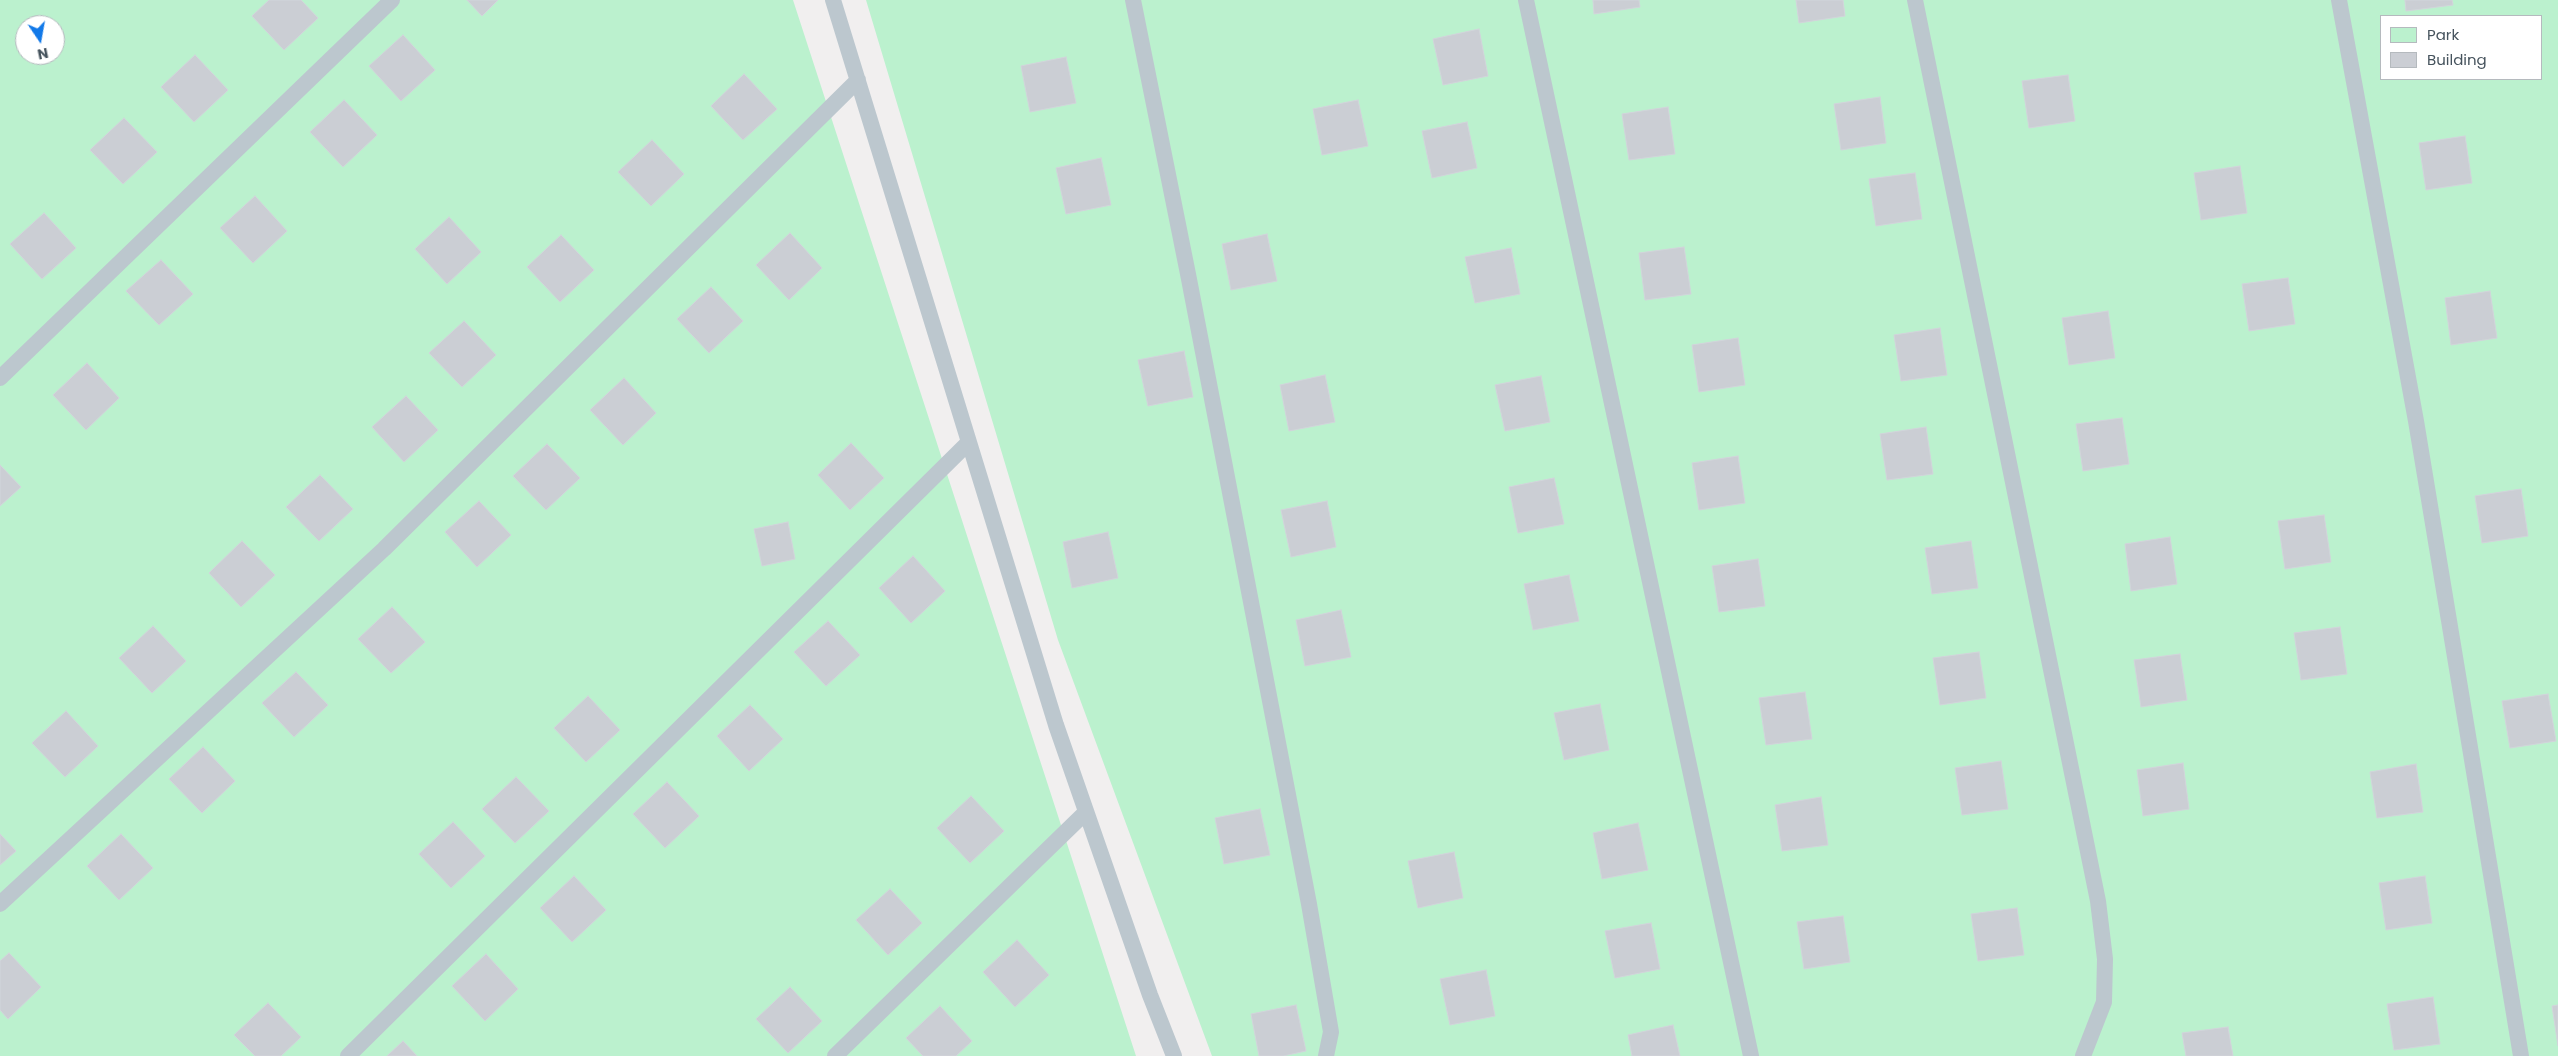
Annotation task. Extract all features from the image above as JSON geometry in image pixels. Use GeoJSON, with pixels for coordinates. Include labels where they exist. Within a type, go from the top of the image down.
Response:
{"type":"FeatureCollection","features":[{"type":"Feature","properties":{"kind":"lane"},"geometry":{"type":"LineString","coordinates":[[0,378],[392,0]]}},
{"type":"Feature","properties":{"kind":"lane"},"geometry":{"type":"LineString","coordinates":[[833,0],[1056,725],[1150,995],[1174,1056]]}},
{"type":"Feature","properties":{"kind":"lane"},"geometry":{"type":"LineString","coordinates":[[1133,0],[1190,284],[1309,904],[1331,1032],[1326,1056]]}},
{"type":"Feature","properties":{"kind":"lane"},"geometry":{"type":"LineString","coordinates":[[1526,0],[1751,1056]]}},
{"type":"Feature","properties":{"kind":"lane"},"geometry":{"type":"LineString","coordinates":[[1915,0],[2098,901],[2105,959],[2104,1002],[2083,1056]]}},
{"type":"Feature","properties":{"kind":"lane"},"geometry":{"type":"LineString","coordinates":[[2339,0],[2416,420],[2521,1056]]}},
{"type":"Feature","properties":{"kind":"lane"},"geometry":{"type":"LineString","coordinates":[[0,904],[384,549],[858,80]]}},
{"type":"Feature","properties":{"kind":"lane"},"geometry":{"type":"LineString","coordinates":[[348,1056],[970,442]]}},
{"type":"Feature","properties":{"kind":"lane"},"geometry":{"type":"LineString","coordinates":[[835,1056],[1086,812]]}},
{"type":"Feature","properties":{"kind":"green space"},"geometry":{"type":"Polygon","coordinates":[[[0,0],[793,0],[1136,1056],[0,1056],[0,0]]]}},
{"type":"Feature","properties":{"kind":"green space"},"geometry":{"type":"Polygon","coordinates":[[[866,0],[2558,0],[2558,1056],[1212,1056],[1058,640],[866,0]]]}},
{"type":"Feature","properties":{"kind":"building"},"geometry":{"type":"Polygon","coordinates":[[[269,0],[301,0],[318,18],[284,50],[252,16],[269,0]]]}},
{"type":"Feature","properties":{"kind":"building"},"geometry":{"type":"Polygon","coordinates":[[[467,0],[498,0],[482,16],[467,0]]]}},
{"type":"Feature","properties":{"kind":"building"},"geometry":{"type":"Polygon","coordinates":[[[1593,0],[1639,0],[1640,7],[1594,14],[1593,0]]]}},
{"type":"Feature","properties":{"kind":"building"},"geometry":{"type":"Polygon","coordinates":[[[1796,0],[1843,0],[1845,16],[1799,23],[1796,0]]]}},
{"type":"Feature","properties":{"kind":"building"},"geometry":{"type":"Polygon","coordinates":[[[2405,0],[2452,0],[2453,5],[2406,11],[2405,0]]]}},
{"type":"Feature","properties":{"kind":"building"},"geometry":{"type":"Polygon","coordinates":[[[1479,29],[1488,76],[1443,85],[1433,39],[1479,29]]]}},
{"type":"Feature","properties":{"kind":"building"},"geometry":{"type":"Polygon","coordinates":[[[403,35],[435,70],[401,101],[369,66],[403,35]]]}},
{"type":"Feature","properties":{"kind":"building"},"geometry":{"type":"Polygon","coordinates":[[[195,55],[228,90],[194,122],[161,87],[195,55]]]}},
{"type":"Feature","properties":{"kind":"building"},"geometry":{"type":"Polygon","coordinates":[[[1066,57],[1076,103],[1030,112],[1021,66],[1066,57]]]}},
{"type":"Feature","properties":{"kind":"building"},"geometry":{"type":"Polygon","coordinates":[[[744,74],[777,109],[743,140],[711,106],[744,74]]]}},
{"type":"Feature","properties":{"kind":"building"},"geometry":{"type":"Polygon","coordinates":[[[2068,75],[2075,121],[2029,128],[2022,81],[2068,75]]]}},
{"type":"Feature","properties":{"kind":"building"},"geometry":{"type":"Polygon","coordinates":[[[1880,97],[1886,143],[1841,150],[1834,104],[1880,97]]]}},
{"type":"Feature","properties":{"kind":"building"},"geometry":{"type":"Polygon","coordinates":[[[344,100],[377,135],[343,167],[310,132],[344,100]]]}},
{"type":"Feature","properties":{"kind":"building"},"geometry":{"type":"Polygon","coordinates":[[[1358,100],[1368,146],[1322,155],[1313,109],[1358,100]]]}},
{"type":"Feature","properties":{"kind":"building"},"geometry":{"type":"Polygon","coordinates":[[[1668,107],[1675,154],[1629,160],[1622,114],[1668,107]]]}},
{"type":"Feature","properties":{"kind":"building"},"geometry":{"type":"Polygon","coordinates":[[[124,118],[157,152],[123,184],[90,150],[124,118]]]}},
{"type":"Feature","properties":{"kind":"building"},"geometry":{"type":"Polygon","coordinates":[[[1467,122],[1477,168],[1432,178],[1422,131],[1467,122]]]}},
{"type":"Feature","properties":{"kind":"building"},"geometry":{"type":"Polygon","coordinates":[[[2465,136],[2472,183],[2426,190],[2419,143],[2465,136]]]}},
{"type":"Feature","properties":{"kind":"building"},"geometry":{"type":"Polygon","coordinates":[[[652,140],[684,174],[651,206],[618,172],[652,140]]]}},
{"type":"Feature","properties":{"kind":"building"},"geometry":{"type":"Polygon","coordinates":[[[1101,158],[1111,205],[1066,214],[1056,168],[1101,158]]]}},
{"type":"Feature","properties":{"kind":"building"},"geometry":{"type":"Polygon","coordinates":[[[2240,166],[2247,213],[2201,220],[2194,173],[2240,166]]]}},
{"type":"Feature","properties":{"kind":"building"},"geometry":{"type":"Polygon","coordinates":[[[1915,173],[1922,219],[1876,226],[1869,179],[1915,173]]]}},
{"type":"Feature","properties":{"kind":"building"},"geometry":{"type":"Polygon","coordinates":[[[255,196],[287,231],[253,263],[220,228],[255,196]]]}},
{"type":"Feature","properties":{"kind":"building"},"geometry":{"type":"Polygon","coordinates":[[[44,213],[76,248],[42,279],[10,244],[44,213]]]}},
{"type":"Feature","properties":{"kind":"building"},"geometry":{"type":"Polygon","coordinates":[[[449,217],[481,252],[447,284],[415,249],[449,217]]]}},
{"type":"Feature","properties":{"kind":"building"},"geometry":{"type":"Polygon","coordinates":[[[790,233],[822,268],[789,300],[756,265],[790,233]]]}},
{"type":"Feature","properties":{"kind":"building"},"geometry":{"type":"Polygon","coordinates":[[[1267,234],[1277,281],[1231,290],[1222,244],[1267,234]]]}},
{"type":"Feature","properties":{"kind":"building"},"geometry":{"type":"Polygon","coordinates":[[[561,235],[594,270],[560,302],[527,267],[561,235]]]}},
{"type":"Feature","properties":{"kind":"building"},"geometry":{"type":"Polygon","coordinates":[[[1684,247],[1691,294],[1645,300],[1639,253],[1684,247]]]}},
{"type":"Feature","properties":{"kind":"building"},"geometry":{"type":"Polygon","coordinates":[[[1511,248],[1520,294],[1475,303],[1465,257],[1511,248]]]}},
{"type":"Feature","properties":{"kind":"building"},"geometry":{"type":"Polygon","coordinates":[[[161,260],[193,294],[159,325],[126,291],[161,260]]]}},
{"type":"Feature","properties":{"kind":"building"},"geometry":{"type":"Polygon","coordinates":[[[2288,278],[2295,324],[2249,331],[2242,284],[2288,278]]]}},
{"type":"Feature","properties":{"kind":"building"},"geometry":{"type":"Polygon","coordinates":[[[711,287],[743,321],[709,353],[677,319],[711,287]]]}},
{"type":"Feature","properties":{"kind":"building"},"geometry":{"type":"Polygon","coordinates":[[[2490,291],[2497,338],[2451,345],[2445,298],[2490,291]]]}},
{"type":"Feature","properties":{"kind":"building"},"geometry":{"type":"Polygon","coordinates":[[[2108,311],[2115,358],[2069,365],[2062,318],[2108,311]]]}},
{"type":"Feature","properties":{"kind":"building"},"geometry":{"type":"Polygon","coordinates":[[[464,321],[496,355],[462,387],[429,353],[464,321]]]}},
{"type":"Feature","properties":{"kind":"building"},"geometry":{"type":"Polygon","coordinates":[[[1940,328],[1947,375],[1901,381],[1894,335],[1940,328]]]}},
{"type":"Feature","properties":{"kind":"building"},"geometry":{"type":"Polygon","coordinates":[[[1738,338],[1745,385],[1699,392],[1692,345],[1738,338]]]}},
{"type":"Feature","properties":{"kind":"building"},"geometry":{"type":"Polygon","coordinates":[[[1184,351],[1193,397],[1148,406],[1138,360],[1184,351]]]}},
{"type":"Feature","properties":{"kind":"building"},"geometry":{"type":"Polygon","coordinates":[[[87,363],[119,398],[86,430],[53,395],[87,363]]]}},
{"type":"Feature","properties":{"kind":"building"},"geometry":{"type":"Polygon","coordinates":[[[1325,375],[1335,422],[1289,431],[1280,385],[1325,375]]]}},
{"type":"Feature","properties":{"kind":"building"},"geometry":{"type":"Polygon","coordinates":[[[1541,376],[1550,422],[1505,431],[1495,385],[1541,376]]]}},
{"type":"Feature","properties":{"kind":"building"},"geometry":{"type":"Polygon","coordinates":[[[624,378],[656,413],[623,445],[590,410],[624,378]]]}},
{"type":"Feature","properties":{"kind":"building"},"geometry":{"type":"Polygon","coordinates":[[[406,396],[438,430],[404,462],[372,427],[406,396]]]}},
{"type":"Feature","properties":{"kind":"building"},"geometry":{"type":"Polygon","coordinates":[[[2122,418],[2129,464],[2083,471],[2076,424],[2122,418]]]}},
{"type":"Feature","properties":{"kind":"building"},"geometry":{"type":"Polygon","coordinates":[[[1926,427],[1933,474],[1887,480],[1880,434],[1926,427]]]}},
{"type":"Feature","properties":{"kind":"building"},"geometry":{"type":"Polygon","coordinates":[[[851,443],[884,478],[850,510],[818,475],[851,443]]]}},
{"type":"Feature","properties":{"kind":"building"},"geometry":{"type":"Polygon","coordinates":[[[547,444],[580,478],[546,510],[513,476],[547,444]]]}},
{"type":"Feature","properties":{"kind":"building"},"geometry":{"type":"Polygon","coordinates":[[[1738,456],[1745,503],[1699,510],[1692,463],[1738,456]]]}},
{"type":"Feature","properties":{"kind":"building"},"geometry":{"type":"Polygon","coordinates":[[[0,465],[21,487],[0,506],[0,465]]]}},
{"type":"Feature","properties":{"kind":"building"},"geometry":{"type":"Polygon","coordinates":[[[320,475],[353,509],[319,541],[286,507],[320,475]]]}},
{"type":"Feature","properties":{"kind":"building"},"geometry":{"type":"Polygon","coordinates":[[[1554,478],[1564,524],[1518,533],[1509,487],[1554,478]]]}},
{"type":"Feature","properties":{"kind":"building"},"geometry":{"type":"Polygon","coordinates":[[[2521,489],[2528,536],[2482,543],[2475,496],[2521,489]]]}},
{"type":"Feature","properties":{"kind":"building"},"geometry":{"type":"Polygon","coordinates":[[[479,501],[511,535],[477,567],[445,532],[479,501]]]}},
{"type":"Feature","properties":{"kind":"building"},"geometry":{"type":"Polygon","coordinates":[[[1327,501],[1336,547],[1291,557],[1281,510],[1327,501]]]}},
{"type":"Feature","properties":{"kind":"building"},"geometry":{"type":"Polygon","coordinates":[[[2324,515],[2331,562],[2285,569],[2278,521],[2324,515]]]}},
{"type":"Feature","properties":{"kind":"building"},"geometry":{"type":"Polygon","coordinates":[[[788,522],[795,559],[762,566],[754,529],[788,522]]]}},
{"type":"Feature","properties":{"kind":"building"},"geometry":{"type":"Polygon","coordinates":[[[1108,532],[1118,578],[1072,588],[1063,542],[1108,532]]]}},
{"type":"Feature","properties":{"kind":"building"},"geometry":{"type":"Polygon","coordinates":[[[2170,537],[2177,584],[2131,591],[2125,544],[2170,537]]]}},
{"type":"Feature","properties":{"kind":"building"},"geometry":{"type":"Polygon","coordinates":[[[242,541],[275,575],[241,607],[209,573],[242,541]]]}},
{"type":"Feature","properties":{"kind":"building"},"geometry":{"type":"Polygon","coordinates":[[[1971,541],[1978,588],[1932,594],[1925,548],[1971,541]]]}},
{"type":"Feature","properties":{"kind":"building"},"geometry":{"type":"Polygon","coordinates":[[[913,556],[945,591],[911,623],[879,588],[913,556]]]}},
{"type":"Feature","properties":{"kind":"building"},"geometry":{"type":"Polygon","coordinates":[[[1758,559],[1765,606],[1719,612],[1712,566],[1758,559]]]}},
{"type":"Feature","properties":{"kind":"building"},"geometry":{"type":"Polygon","coordinates":[[[1569,575],[1579,621],[1533,630],[1524,584],[1569,575]]]}},
{"type":"Feature","properties":{"kind":"building"},"geometry":{"type":"Polygon","coordinates":[[[392,607],[425,642],[391,673],[358,639],[392,607]]]}},
{"type":"Feature","properties":{"kind":"building"},"geometry":{"type":"Polygon","coordinates":[[[1341,610],[1351,657],[1305,666],[1296,620],[1341,610]]]}},
{"type":"Feature","properties":{"kind":"building"},"geometry":{"type":"Polygon","coordinates":[[[828,621],[860,655],[826,686],[794,652],[828,621]]]}},
{"type":"Feature","properties":{"kind":"building"},"geometry":{"type":"Polygon","coordinates":[[[153,626],[186,661],[152,693],[119,658],[153,626]]]}},
{"type":"Feature","properties":{"kind":"building"},"geometry":{"type":"Polygon","coordinates":[[[2340,627],[2347,674],[2301,680],[2294,633],[2340,627]]]}},
{"type":"Feature","properties":{"kind":"building"},"geometry":{"type":"Polygon","coordinates":[[[1979,652],[1986,698],[1940,705],[1933,658],[1979,652]]]}},
{"type":"Feature","properties":{"kind":"building"},"geometry":{"type":"Polygon","coordinates":[[[2180,654],[2187,700],[2141,707],[2134,660],[2180,654]]]}},
{"type":"Feature","properties":{"kind":"building"},"geometry":{"type":"Polygon","coordinates":[[[296,672],[328,705],[294,737],[262,703],[296,672]]]}},
{"type":"Feature","properties":{"kind":"building"},"geometry":{"type":"Polygon","coordinates":[[[1805,692],[1812,739],[1766,745],[1759,698],[1805,692]]]}},
{"type":"Feature","properties":{"kind":"building"},"geometry":{"type":"Polygon","coordinates":[[[2548,694],[2556,741],[2510,748],[2502,701],[2548,694]]]}},
{"type":"Feature","properties":{"kind":"building"},"geometry":{"type":"Polygon","coordinates":[[[588,696],[620,730],[586,762],[554,728],[588,696]]]}},
{"type":"Feature","properties":{"kind":"building"},"geometry":{"type":"Polygon","coordinates":[[[1600,704],[1609,750],[1564,760],[1554,713],[1600,704]]]}},
{"type":"Feature","properties":{"kind":"building"},"geometry":{"type":"Polygon","coordinates":[[[750,705],[783,739],[749,771],[717,736],[750,705]]]}},
{"type":"Feature","properties":{"kind":"building"},"geometry":{"type":"Polygon","coordinates":[[[66,711],[98,746],[65,777],[32,743],[66,711]]]}},
{"type":"Feature","properties":{"kind":"building"},"geometry":{"type":"Polygon","coordinates":[[[203,747],[235,781],[202,813],[169,779],[203,747]]]}},
{"type":"Feature","properties":{"kind":"building"},"geometry":{"type":"Polygon","coordinates":[[[2001,761],[2008,809],[1962,815],[1955,768],[2001,761]]]}},
{"type":"Feature","properties":{"kind":"building"},"geometry":{"type":"Polygon","coordinates":[[[2183,763],[2189,809],[2143,816],[2137,770],[2183,763]]]}},
{"type":"Feature","properties":{"kind":"building"},"geometry":{"type":"Polygon","coordinates":[[[2416,764],[2423,812],[2377,818],[2370,772],[2416,764]]]}},
{"type":"Feature","properties":{"kind":"building"},"geometry":{"type":"Polygon","coordinates":[[[516,777],[549,811],[515,843],[482,809],[516,777]]]}},
{"type":"Feature","properties":{"kind":"building"},"geometry":{"type":"Polygon","coordinates":[[[667,782],[699,816],[665,848],[633,814],[667,782]]]}},
{"type":"Feature","properties":{"kind":"building"},"geometry":{"type":"Polygon","coordinates":[[[971,796],[1004,831],[970,863],[937,828],[971,796]]]}},
{"type":"Feature","properties":{"kind":"building"},"geometry":{"type":"Polygon","coordinates":[[[1821,797],[1828,845],[1782,851],[1775,805],[1821,797]]]}},
{"type":"Feature","properties":{"kind":"building"},"geometry":{"type":"Polygon","coordinates":[[[1260,809],[1270,855],[1224,864],[1215,818],[1260,809]]]}},
{"type":"Feature","properties":{"kind":"building"},"geometry":{"type":"Polygon","coordinates":[[[453,822],[485,856],[451,888],[419,854],[453,822]]]}},
{"type":"Feature","properties":{"kind":"building"},"geometry":{"type":"Polygon","coordinates":[[[1638,823],[1648,870],[1602,879],[1593,833],[1638,823]]]}},
{"type":"Feature","properties":{"kind":"building"},"geometry":{"type":"Polygon","coordinates":[[[0,834],[16,851],[0,865],[0,834]]]}},
{"type":"Feature","properties":{"kind":"building"},"geometry":{"type":"Polygon","coordinates":[[[121,834],[153,868],[119,900],[87,866],[121,834]]]}},
{"type":"Feature","properties":{"kind":"building"},"geometry":{"type":"Polygon","coordinates":[[[1454,852],[1463,898],[1418,908],[1408,861],[1454,852]]]}},
{"type":"Feature","properties":{"kind":"building"},"geometry":{"type":"Polygon","coordinates":[[[574,876],[606,910],[572,942],[540,908],[574,876]]]}},
{"type":"Feature","properties":{"kind":"building"},"geometry":{"type":"Polygon","coordinates":[[[2425,876],[2432,923],[2386,930],[2379,883],[2425,876]]]}},
{"type":"Feature","properties":{"kind":"building"},"geometry":{"type":"Polygon","coordinates":[[[890,889],[922,923],[888,955],[856,920],[890,889]]]}},
{"type":"Feature","properties":{"kind":"building"},"geometry":{"type":"Polygon","coordinates":[[[2017,908],[2024,955],[1978,961],[1971,914],[2017,908]]]}},
{"type":"Feature","properties":{"kind":"building"},"geometry":{"type":"Polygon","coordinates":[[[1843,916],[1850,962],[1804,969],[1797,922],[1843,916]]]}},
{"type":"Feature","properties":{"kind":"building"},"geometry":{"type":"Polygon","coordinates":[[[1651,923],[1660,969],[1615,978],[1605,931],[1651,923]]]}},
{"type":"Feature","properties":{"kind":"building"},"geometry":{"type":"Polygon","coordinates":[[[1017,940],[1049,975],[1015,1007],[983,972],[1017,940]]]}},
{"type":"Feature","properties":{"kind":"building"},"geometry":{"type":"Polygon","coordinates":[[[9,953],[41,987],[8,1019],[0,1010],[0,961],[9,953]]]}},
{"type":"Feature","properties":{"kind":"building"},"geometry":{"type":"Polygon","coordinates":[[[486,954],[518,989],[485,1021],[452,986],[486,954]]]}},
{"type":"Feature","properties":{"kind":"building"},"geometry":{"type":"Polygon","coordinates":[[[1486,970],[1495,1016],[1450,1025],[1440,979],[1486,970]]]}},
{"type":"Feature","properties":{"kind":"building"},"geometry":{"type":"Polygon","coordinates":[[[790,987],[822,1021],[788,1053],[756,1019],[790,987]]]}},
{"type":"Feature","properties":{"kind":"building"},"geometry":{"type":"Polygon","coordinates":[[[2433,997],[2440,1044],[2394,1050],[2387,1004],[2433,997]]]}},
{"type":"Feature","properties":{"kind":"building"},"geometry":{"type":"Polygon","coordinates":[[[268,1003],[301,1037],[281,1056],[255,1056],[234,1035],[268,1003]]]}},
{"type":"Feature","properties":{"kind":"building"},"geometry":{"type":"Polygon","coordinates":[[[1296,1005],[1306,1051],[1283,1056],[1259,1056],[1251,1014],[1296,1005]]]}},
{"type":"Feature","properties":{"kind":"building"},"geometry":{"type":"Polygon","coordinates":[[[2558,1005],[2558,1046],[2552,1006],[2558,1005]]]}},
{"type":"Feature","properties":{"kind":"building"},"geometry":{"type":"Polygon","coordinates":[[[940,1006],[972,1041],[956,1056],[923,1056],[906,1038],[940,1006]]]}},
{"type":"Feature","properties":{"kind":"building"},"geometry":{"type":"Polygon","coordinates":[[[1673,1025],[1680,1056],[1632,1056],[1628,1035],[1673,1025]]]}},
{"type":"Feature","properties":{"kind":"building"},"geometry":{"type":"Polygon","coordinates":[[[2228,1027],[2233,1056],[2186,1056],[2182,1033],[2228,1027]]]}},
{"type":"Feature","properties":{"kind":"building"},"geometry":{"type":"Polygon","coordinates":[[[403,1041],[417,1056],[387,1056],[403,1041]]]}}]}
